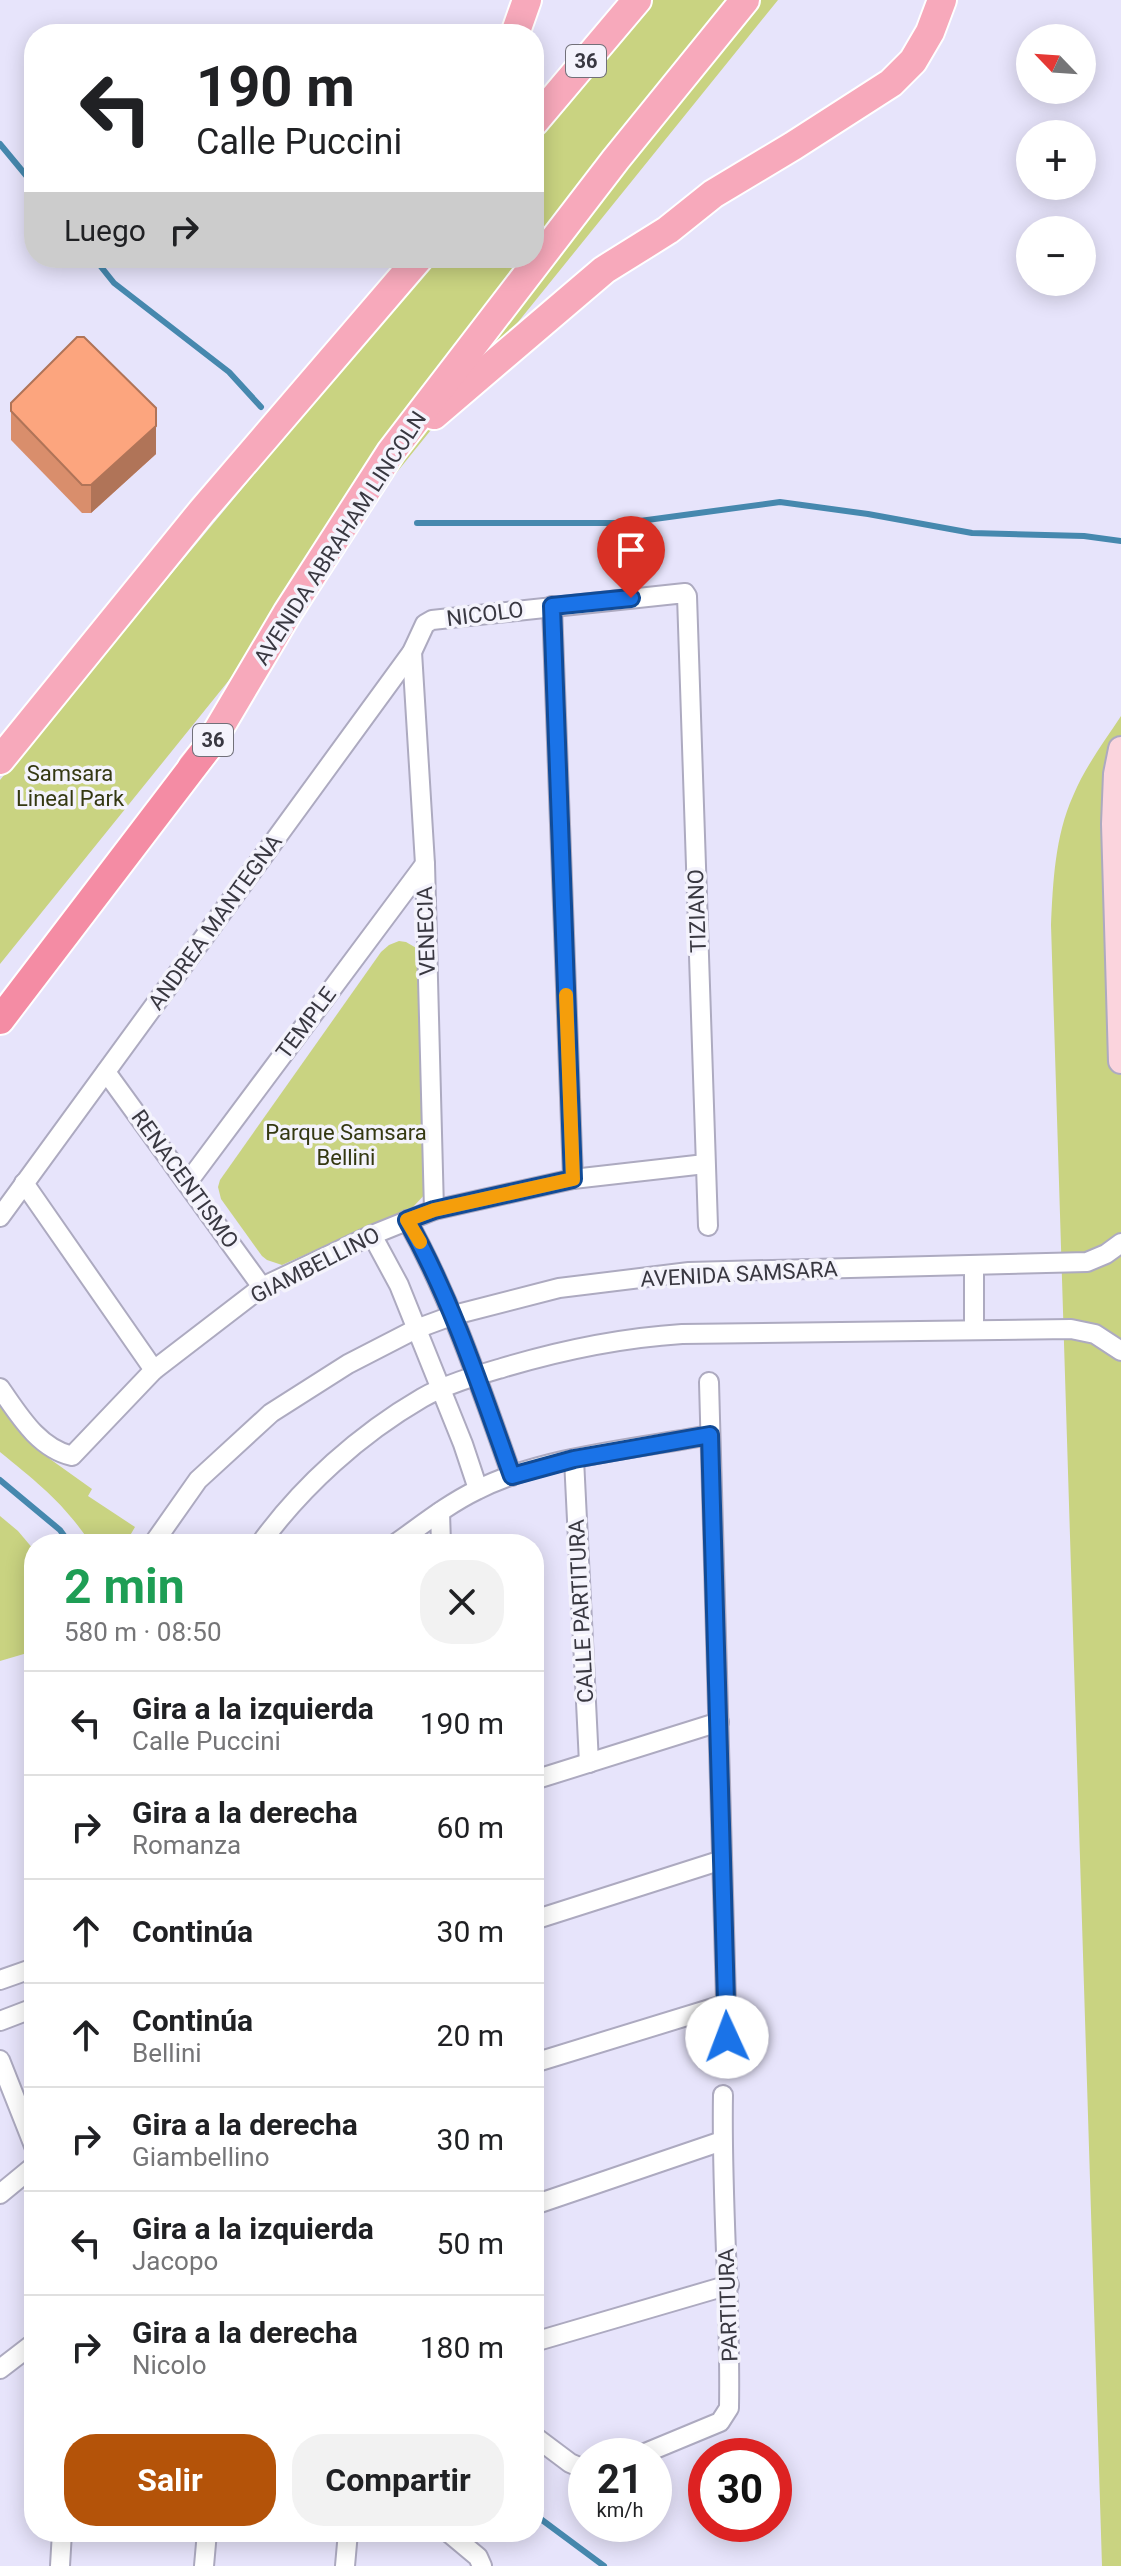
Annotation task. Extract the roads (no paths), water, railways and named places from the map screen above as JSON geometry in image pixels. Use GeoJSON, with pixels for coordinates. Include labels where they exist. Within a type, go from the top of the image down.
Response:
{"type":"FeatureCollection","features":[{"type":"Feature","properties":{"kind":"highway"},"geometry":{"type":"LineString","coordinates":[[0,1020],[208,747]]}},
{"type":"Feature","properties":{"kind":"main road"},"geometry":{"type":"LineString","coordinates":[[519,24],[527,0]]}},
{"type":"Feature","properties":{"kind":"main road","name":"36"},"geometry":{"type":"LineString","coordinates":[[544,110],[637,0]]}},
{"type":"Feature","properties":{"kind":"main road","name":"AVENIDA ABRAHAM LINCOLN"},"geometry":{"type":"LineString","coordinates":[[544,253],[745,0]]}},
{"type":"Feature","properties":{"kind":"main road"},"geometry":{"type":"LineString","coordinates":[[391,452],[604,270],[668,230],[713,194],[891,83],[913,61],[930,32],[942,0]]}},
{"type":"Feature","properties":{"kind":"main road"},"geometry":{"type":"LineString","coordinates":[[0,760],[202,511],[410,268]]}},
{"type":"Feature","properties":{"kind":"main road","name":"AVENIDA ABRAHAM LINCOLN"},"geometry":{"type":"LineString","coordinates":[[0,1003],[208,747],[288,612],[391,452],[532,268]]}},
{"type":"Feature","properties":{"kind":"main road"},"geometry":{"type":"LineString","coordinates":[[1121,749],[1116,774],[1114,824],[1121,1061]]}},
{"type":"Feature","properties":{"kind":"street","name":"NICOLO"},"geometry":{"type":"LineString","coordinates":[[425,624],[432,620],[552,606],[685,593],[687,596]]}},
{"type":"Feature","properties":{"kind":"street","name":"TIZIANO"},"geometry":{"type":"LineString","coordinates":[[687,596],[708,1226]]}},
{"type":"Feature","properties":{"kind":"street"},"geometry":{"type":"LineString","coordinates":[[552,606],[573,1179]]}},
{"type":"Feature","properties":{"kind":"street","name":"ANDREA MANTEGNA"},"geometry":{"type":"LineString","coordinates":[[0,1217],[412,652],[425,624]]}},
{"type":"Feature","properties":{"kind":"street","name":"VENECIA"},"geometry":{"type":"LineString","coordinates":[[412,652],[425,864],[434,1210]]}},
{"type":"Feature","properties":{"kind":"street","name":"TEMPLE"},"geometry":{"type":"LineString","coordinates":[[188,1182],[425,864]]}},
{"type":"Feature","properties":{"kind":"street","name":"RENACENTISMO"},"geometry":{"type":"LineString","coordinates":[[106,1072],[262,1287]]}},
{"type":"Feature","properties":{"kind":"street","name":"GIAMBELLINO"},"geometry":{"type":"LineString","coordinates":[[0,1388],[35,1435],[72,1456],[154,1370],[262,1287],[372,1235],[434,1210],[573,1179],[705,1164]]}},
{"type":"Feature","properties":{"kind":"street"},"geometry":{"type":"LineString","coordinates":[[24,1183],[154,1370]]}},
{"type":"Feature","properties":{"kind":"street"},"geometry":{"type":"LineString","coordinates":[[407,1220],[432,1265],[454,1315],[512,1476]]}},
{"type":"Feature","properties":{"kind":"street"},"geometry":{"type":"LineString","coordinates":[[372,1235],[396,1278],[478,1489]]}},
{"type":"Feature","properties":{"kind":"street","name":"AVENIDA SAMSARA"},"geometry":{"type":"LineString","coordinates":[[159,1534],[198,1480],[271,1413],[348,1364],[416,1329],[454,1315],[559,1288],[689,1272],[1087,1262],[1121,1243]]}},
{"type":"Feature","properties":{"kind":"street"},"geometry":{"type":"LineString","coordinates":[[974,1265],[974,1329]]}},
{"type":"Feature","properties":{"kind":"street"},"geometry":{"type":"LineString","coordinates":[[268,1534],[336,1461],[389,1420],[441,1388],[561,1352],[639,1337],[682,1334],[974,1329],[1084,1331],[1106,1339],[1121,1351]]}},
{"type":"Feature","properties":{"kind":"street"},"geometry":{"type":"LineString","coordinates":[[709,1382],[727,2037]]}},
{"type":"Feature","properties":{"kind":"street"},"geometry":{"type":"LineString","coordinates":[[409,1534],[478,1489],[512,1476],[574,1459],[710,1435]]}},
{"type":"Feature","properties":{"kind":"street","name":"CALLE PARTITURA"},"geometry":{"type":"LineString","coordinates":[[574,1459],[589,1763]]}},
{"type":"Feature","properties":{"kind":"street"},"geometry":{"type":"LineString","coordinates":[[440,1512],[441,1534]]}},
{"type":"Feature","properties":{"kind":"street"},"geometry":{"type":"LineString","coordinates":[[544,1777],[719,1722]]}},
{"type":"Feature","properties":{"kind":"street"},"geometry":{"type":"LineString","coordinates":[[544,1917],[722,1860]]}},
{"type":"Feature","properties":{"kind":"street"},"geometry":{"type":"LineString","coordinates":[[0,1980],[24,1972]]}},
{"type":"Feature","properties":{"kind":"street"},"geometry":{"type":"LineString","coordinates":[[544,2060],[726,2004]]}},
{"type":"Feature","properties":{"kind":"street"},"geometry":{"type":"LineString","coordinates":[[0,2021],[24,2012]]}},
{"type":"Feature","properties":{"kind":"street"},"geometry":{"type":"LineString","coordinates":[[0,2060],[24,2121]]}},
{"type":"Feature","properties":{"kind":"street","name":"PARTITURA"},"geometry":{"type":"LineString","coordinates":[[672,2442],[720,2422],[727,2415],[730,2363],[723,2095]]}},
{"type":"Feature","properties":{"kind":"street"},"geometry":{"type":"LineString","coordinates":[[544,2202],[722,2141]]}},
{"type":"Feature","properties":{"kind":"street"},"geometry":{"type":"LineString","coordinates":[[0,2194],[24,2174]]}},
{"type":"Feature","properties":{"kind":"street"},"geometry":{"type":"LineString","coordinates":[[544,2339],[729,2285]]}},
{"type":"Feature","properties":{"kind":"street"},"geometry":{"type":"LineString","coordinates":[[0,2369],[24,2351]]}},
{"type":"Feature","properties":{"kind":"street"},"geometry":{"type":"LineString","coordinates":[[544,2444],[568,2462]]}},
{"type":"Feature","properties":{"kind":"street"},"geometry":{"type":"LineString","coordinates":[[60,2566],[61,2542]]}},
{"type":"Feature","properties":{"kind":"street"},"geometry":{"type":"LineString","coordinates":[[204,2566],[206,2542]]}},
{"type":"Feature","properties":{"kind":"street"},"geometry":{"type":"LineString","coordinates":[[345,2566],[347,2542]]}},
{"type":"Feature","properties":{"kind":"street"},"geometry":{"type":"LineString","coordinates":[[459,2542],[480,2562]]}},
{"type":"Feature","properties":{"kind":"waterway"},"geometry":{"type":"LineString","coordinates":[[0,144],[24,173]]}},
{"type":"Feature","properties":{"kind":"waterway"},"geometry":{"type":"LineString","coordinates":[[102,268],[114,283],[229,372],[261,407]]}},
{"type":"Feature","properties":{"kind":"waterway"},"geometry":{"type":"LineString","coordinates":[[417,523],[625,523],[780,502],[972,533],[1084,536],[1121,541]]}},
{"type":"Feature","properties":{"kind":"waterway"},"geometry":{"type":"LineString","coordinates":[[0,1480],[63,1534]]}},
{"type":"Feature","properties":{"kind":"waterway"},"geometry":{"type":"LineString","coordinates":[[544,2521],[604,2566]]}},
{"type":"Feature","properties":{"kind":"park label","name":"Samsara Lineal Park"},"geometry":{"type":"Point","coordinates":[70,786]}},
{"type":"Feature","properties":{"kind":"park label","name":"Parque Samsara Bellini"},"geometry":{"type":"Point","coordinates":[346,1144]}}]}
